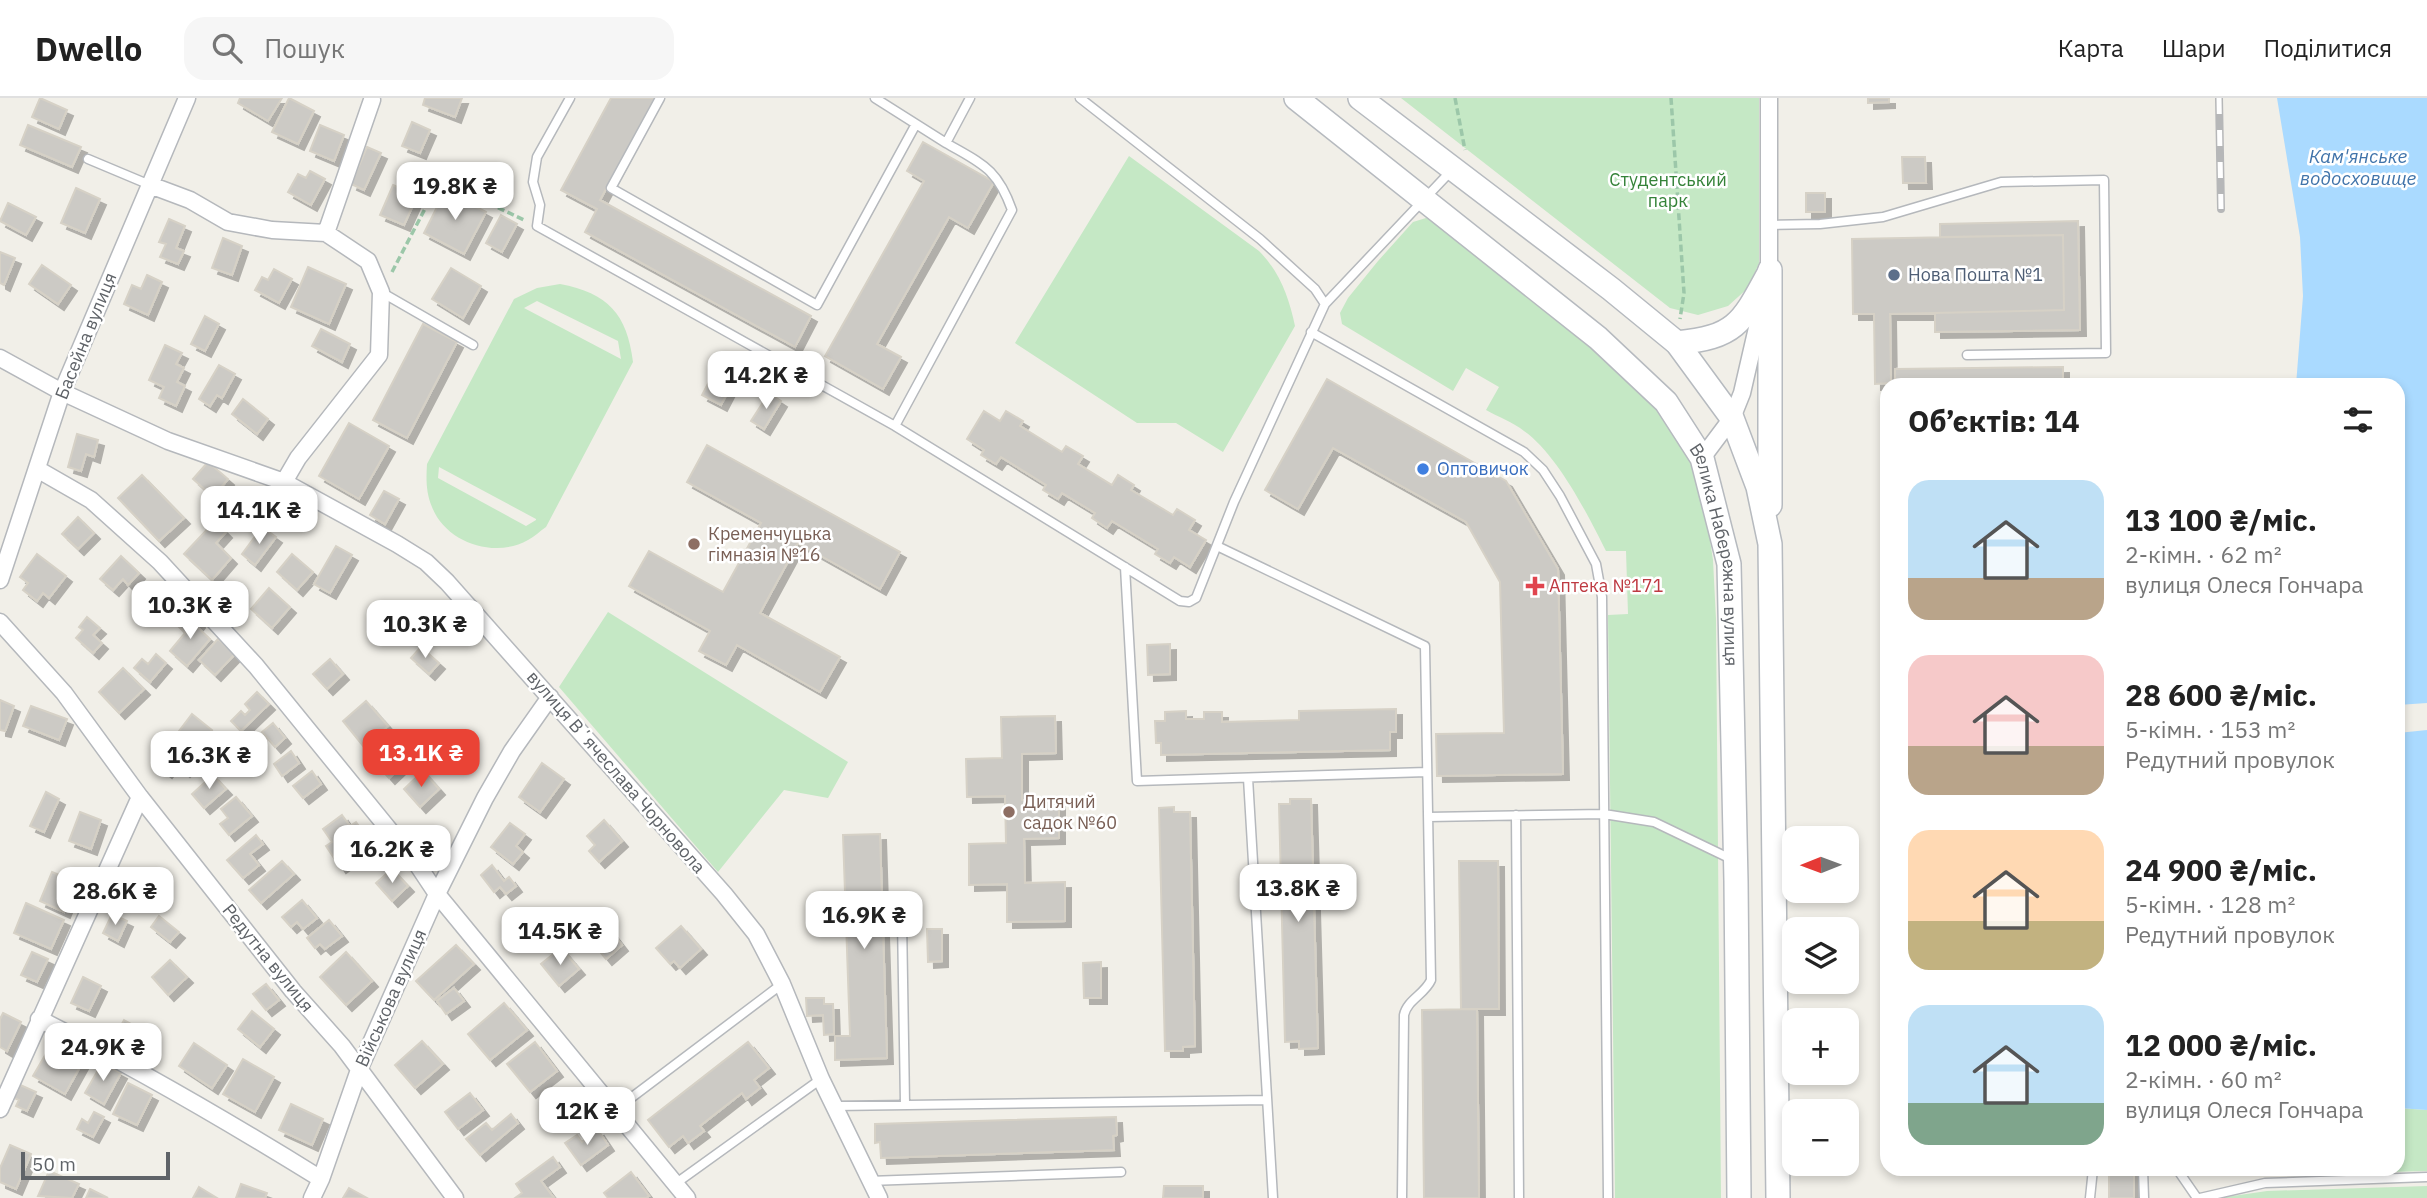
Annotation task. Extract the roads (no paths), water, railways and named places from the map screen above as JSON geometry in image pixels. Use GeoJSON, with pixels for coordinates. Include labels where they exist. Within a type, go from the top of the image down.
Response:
{"type":"FeatureCollection","features":[{"type":"Feature","properties":{"kind":"street","name":"Басейна вулиця"},"geometry":{"type":"LineString","coordinates":[[0,580],[62,392],[187,98]]}},
{"type":"Feature","properties":{"kind":"street","name":"Велика Набережна вулиця"},"geometry":{"type":"LineString","coordinates":[[1296,98],[1598,338],[1666,402],[1702,458],[1728,564],[1736,862],[1739,1198]]}},
{"type":"Feature","properties":{"kind":"street"},"geometry":{"type":"LineString","coordinates":[[1360,98],[1612,289],[1678,343],[1732,418],[1758,488],[1770,544]]}},
{"type":"Feature","properties":{"kind":"street"},"geometry":{"type":"LineString","coordinates":[[1769,98],[1770,544],[1778,1198]]}},
{"type":"Feature","properties":{"kind":"street"},"geometry":{"type":"LineString","coordinates":[[326,233],[372,100]]}},
{"type":"Feature","properties":{"kind":"street"},"geometry":{"type":"LineString","coordinates":[[150,185],[190,200],[228,222],[272,230],[326,233],[368,261],[381,292],[379,355],[298,458],[284,482]]}},
{"type":"Feature","properties":{"kind":"street"},"geometry":{"type":"LineString","coordinates":[[1678,343],[1704,340],[1735,327],[1770,271]]}},
{"type":"Feature","properties":{"kind":"street"},"geometry":{"type":"LineString","coordinates":[[1702,458],[1732,418],[1742,393],[1770,271]]}},
{"type":"Feature","properties":{"kind":"street","name":"вулиця Вʼячеслава Чорновола"},"geometry":{"type":"LineString","coordinates":[[0,358],[62,392],[168,441],[284,482],[426,562],[447,582],[724,894],[756,934],[782,984],[821,1079],[879,1198]]}},
{"type":"Feature","properties":{"kind":"street"},"geometry":{"type":"LineString","coordinates":[[37,469],[91,500],[160,562],[256,666],[417,864],[437,894],[687,1198]]}},
{"type":"Feature","properties":{"kind":"street","name":"Редутна вулиця"},"geometry":{"type":"LineString","coordinates":[[0,622],[64,693],[140,797],[293,991],[342,1046],[455,1198]]}},
{"type":"Feature","properties":{"kind":"street","name":"Військова вулиця"},"geometry":{"type":"LineString","coordinates":[[312,1198],[359,1070],[437,894],[485,798],[512,751],[550,697]]}},
{"type":"Feature","properties":{"kind":"street"},"geometry":{"type":"LineString","coordinates":[[0,1109],[140,797]]}},
{"type":"Feature","properties":{"kind":"street"},"geometry":{"type":"LineString","coordinates":[[39,1019],[156,1079],[321,1179]]}},
{"type":"Feature","properties":{"kind":"lane"},"geometry":{"type":"LineString","coordinates":[[570,98],[537,158],[533,182],[540,205],[537,226],[895,426],[1180,601],[1189,602],[1196,598],[1234,502],[1325,304],[1453,168]]}},
{"type":"Feature","properties":{"kind":"lane"},"geometry":{"type":"LineString","coordinates":[[660,98],[611,188],[817,305],[916,124]]}},
{"type":"Feature","properties":{"kind":"lane"},"geometry":{"type":"LineString","coordinates":[[875,98],[986,166],[1004,187],[1012,210],[895,426]]}},
{"type":"Feature","properties":{"kind":"lane"},"geometry":{"type":"LineString","coordinates":[[946,143],[970,98]]}},
{"type":"Feature","properties":{"kind":"lane"},"geometry":{"type":"LineString","coordinates":[[1080,98],[1260,239],[1315,289],[1325,304]]}},
{"type":"Feature","properties":{"kind":"lane"},"geometry":{"type":"LineString","coordinates":[[88,159],[150,185]]}},
{"type":"Feature","properties":{"kind":"lane"},"geometry":{"type":"LineString","coordinates":[[1770,225],[1820,224],[1883,217],[2001,182],[2104,180],[2106,353],[1967,355]]}},
{"type":"Feature","properties":{"kind":"lane"},"geometry":{"type":"LineString","coordinates":[[381,292],[473,345]]}},
{"type":"Feature","properties":{"kind":"lane"},"geometry":{"type":"LineString","coordinates":[[1311,332],[1524,452],[1543,470],[1560,496],[1596,564],[1602,597],[1608,1198]]}},
{"type":"Feature","properties":{"kind":"lane"},"geometry":{"type":"LineString","coordinates":[[1217,546],[1425,646],[1431,980],[1427,988],[1408,1005],[1404,1016],[1402,1198]]}},
{"type":"Feature","properties":{"kind":"lane"},"geometry":{"type":"LineString","coordinates":[[1125,567],[1137,781],[1427,772]]}},
{"type":"Feature","properties":{"kind":"lane"},"geometry":{"type":"LineString","coordinates":[[1248,778],[1273,1198]]}},
{"type":"Feature","properties":{"kind":"lane"},"geometry":{"type":"LineString","coordinates":[[1428,817],[1604,814],[1654,822],[1736,862]]}},
{"type":"Feature","properties":{"kind":"lane"},"geometry":{"type":"LineString","coordinates":[[1516,815],[1519,1198]]}},
{"type":"Feature","properties":{"kind":"lane"},"geometry":{"type":"LineString","coordinates":[[902,919],[905,1104]]}},
{"type":"Feature","properties":{"kind":"lane"},"geometry":{"type":"LineString","coordinates":[[615,1110],[782,984]]}},
{"type":"Feature","properties":{"kind":"lane"},"geometry":{"type":"LineString","coordinates":[[675,1184],[821,1079]]}},
{"type":"Feature","properties":{"kind":"lane"},"geometry":{"type":"LineString","coordinates":[[834,1105],[1267,1100]]}},
{"type":"Feature","properties":{"kind":"lane"},"geometry":{"type":"LineString","coordinates":[[869,1181],[1121,1172]]}},
{"type":"Feature","properties":{"kind":"lane"},"geometry":{"type":"LineString","coordinates":[[2090,1198],[2092,1176]]}},
{"type":"Feature","properties":{"kind":"lane"},"geometry":{"type":"LineString","coordinates":[[2143,1176],[2144,1198]]}},
{"type":"Feature","properties":{"kind":"lane"},"geometry":{"type":"LineString","coordinates":[[2182,1176],[2198,1198],[2265,1183],[2427,1177]]}},
{"type":"Feature","properties":{"kind":"water","name":"Кам'янське водосховище"},"geometry":{"type":"Polygon","coordinates":[[[2277,98],[2427,98],[2427,1110],[2405,1108],[2405,378],[2297,378],[2303,296],[2300,237],[2277,98]]]}},
{"type":"Feature","properties":{"kind":"railway"},"geometry":{"type":"LineString","coordinates":[[2219,98],[2221,209]]}},
{"type":"Feature","properties":{"kind":"place","name":"Нова Пошта №1"},"geometry":{"type":"Point","coordinates":[1894,275]}},
{"type":"Feature","properties":{"kind":"place","name":"Оптовичок"},"geometry":{"type":"Point","coordinates":[1423,469]}},
{"type":"Feature","properties":{"kind":"place","name":"Кременчуцька гімназія №16"},"geometry":{"type":"Point","coordinates":[694,544]}},
{"type":"Feature","properties":{"kind":"place","name":"Аптека №171"},"geometry":{"type":"Point","coordinates":[1535,586]}},
{"type":"Feature","properties":{"kind":"place","name":"Дитячий садок №60"},"geometry":{"type":"Point","coordinates":[1009,812]}},
{"type":"Feature","properties":{"kind":"park label","name":"Студентський парк"},"geometry":{"type":"Point","coordinates":[1668,190]}}]}
